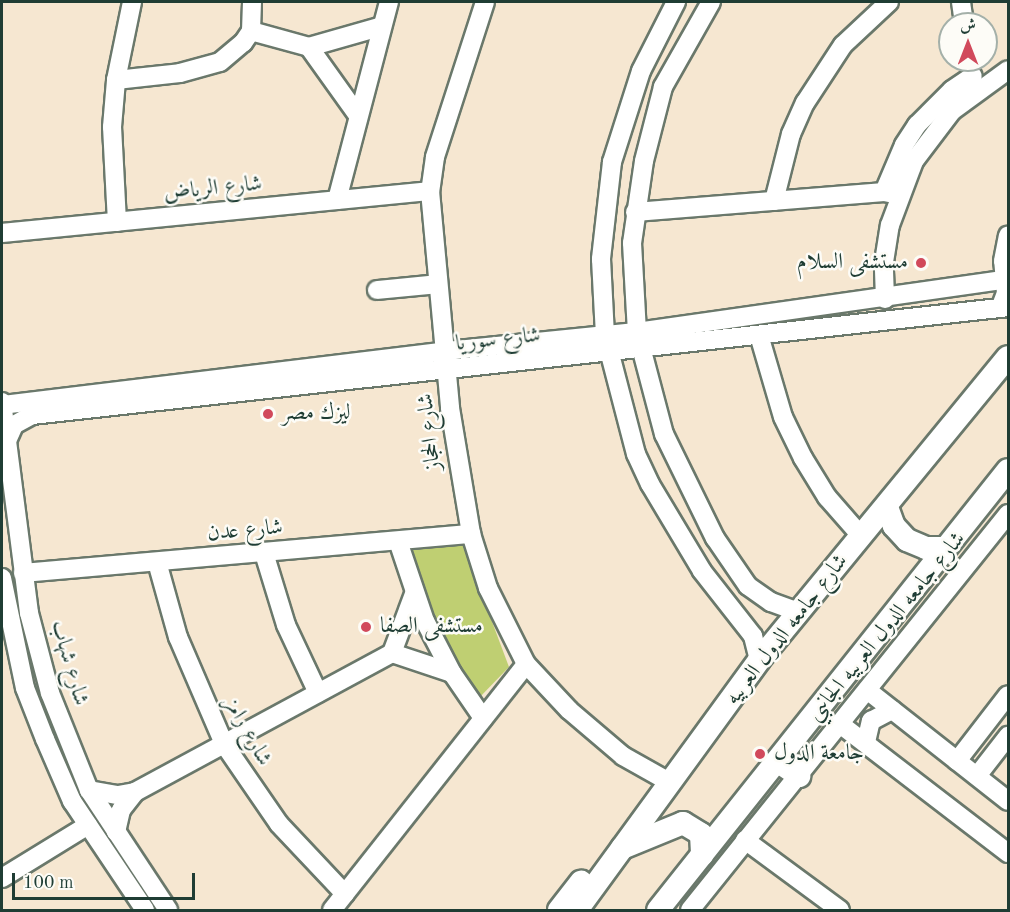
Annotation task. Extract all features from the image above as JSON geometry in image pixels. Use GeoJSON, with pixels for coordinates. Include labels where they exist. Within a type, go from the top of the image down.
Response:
{"type":"FeatureCollection","features":[{"type":"Feature","properties":{"kind":"main road","name":"شارع جامعه الدول العربيه"},"geometry":{"type":"LineString","coordinates":[[577,910],[627,846],[759,660],[1008,357]]}},
{"type":"Feature","properties":{"kind":"main road"},"geometry":{"type":"LineString","coordinates":[[658,910],[945,548],[1006,477]]}},
{"type":"Feature","properties":{"kind":"main road"},"geometry":{"type":"LineString","coordinates":[[887,507],[894,526],[907,540],[926,548],[945,548]]}},
{"type":"Feature","properties":{"kind":"main road"},"geometry":{"type":"LineString","coordinates":[[777,761],[798,776]]}},
{"type":"Feature","properties":{"kind":"main road"},"geometry":{"type":"LineString","coordinates":[[559,910],[596,864],[627,846],[683,824],[701,834],[702,855]]}},
{"type":"Feature","properties":{"kind":"street"},"geometry":{"type":"LineString","coordinates":[[117,222],[112,151],[116,80],[132,2]]}},
{"type":"Feature","properties":{"kind":"street"},"geometry":{"type":"LineString","coordinates":[[116,80],[180,73],[220,62],[243,43],[251,31],[252,2]]}},
{"type":"Feature","properties":{"kind":"street"},"geometry":{"type":"LineString","coordinates":[[337,200],[379,27],[389,2]]}},
{"type":"Feature","properties":{"kind":"street","name":"شارع الحجاز"},"geometry":{"type":"LineString","coordinates":[[485,2],[438,149],[430,191],[455,450],[471,534],[491,597],[526,664],[561,703],[623,756],[671,783]]}},
{"type":"Feature","properties":{"kind":"street"},"geometry":{"type":"LineString","coordinates":[[676,2],[638,79],[622,126],[606,194],[603,225],[606,344],[636,454],[650,484],[683,543],[753,636],[759,660]]}},
{"type":"Feature","properties":{"kind":"street"},"geometry":{"type":"LineString","coordinates":[[711,2],[663,87],[651,134],[635,212],[631,271],[638,341],[658,415],[687,487],[715,538],[748,586],[771,602],[798,612]]}},
{"type":"Feature","properties":{"kind":"street"},"geometry":{"type":"LineString","coordinates":[[774,201],[791,134],[805,103],[843,45],[889,2]]}},
{"type":"Feature","properties":{"kind":"street"},"geometry":{"type":"LineString","coordinates":[[251,31],[309,47],[379,27]]}},
{"type":"Feature","properties":{"kind":"street"},"geometry":{"type":"LineString","coordinates":[[309,47],[357,114]]}},
{"type":"Feature","properties":{"kind":"street"},"geometry":{"type":"LineString","coordinates":[[885,299],[892,193],[903,145],[917,125],[946,95],[973,76],[1008,70]]}},
{"type":"Feature","properties":{"kind":"street"},"geometry":{"type":"LineString","coordinates":[[638,79],[651,91],[663,87]]}},
{"type":"Feature","properties":{"kind":"street"},"geometry":{"type":"LineString","coordinates":[[622,126],[638,124],[651,134]]}},
{"type":"Feature","properties":{"kind":"street","name":"شارع الرياض"},"geometry":{"type":"LineString","coordinates":[[2,233],[430,191]]}},
{"type":"Feature","properties":{"kind":"street"},"geometry":{"type":"LineString","coordinates":[[635,212],[892,193]]}},
{"type":"Feature","properties":{"kind":"street"},"geometry":{"type":"LineString","coordinates":[[1004,307],[1008,235]]}},
{"type":"Feature","properties":{"kind":"street","name":"شارع سوريا"},"geometry":{"type":"LineString","coordinates":[[638,341],[1006,279]]}},
{"type":"Feature","properties":{"kind":"street"},"geometry":{"type":"LineString","coordinates":[[377,290],[438,284]]}},
{"type":"Feature","properties":{"kind":"street","name":"شارع سوريا"},"geometry":{"type":"LineString","coordinates":[[6,443],[14,425],[32,415],[133,397],[446,351],[759,335],[1004,307]]}},
{"type":"Feature","properties":{"kind":"street"},"geometry":{"type":"LineString","coordinates":[[759,335],[783,417],[803,458],[827,497],[862,537]]}},
{"type":"Feature","properties":{"kind":"street","name":"شارع سوريا"},"geometry":{"type":"LineString","coordinates":[[2,404],[133,397],[448,369],[606,344]]}},
{"type":"Feature","properties":{"kind":"street","name":"شارع شهاب"},"geometry":{"type":"LineString","coordinates":[[2,404],[22,573],[50,693],[89,790],[168,910]]}},
{"type":"Feature","properties":{"kind":"street","name":"شارع جامعه الدول العربيه الجانبي"},"geometry":{"type":"LineString","coordinates":[[690,910],[1008,514]]}},
{"type":"Feature","properties":{"kind":"street","name":"شارع عدن"},"geometry":{"type":"LineString","coordinates":[[22,573],[471,534]]}},
{"type":"Feature","properties":{"kind":"street"},"geometry":{"type":"LineString","coordinates":[[398,541],[414,594],[452,673],[483,718]]}},
{"type":"Feature","properties":{"kind":"street"},"geometry":{"type":"LineString","coordinates":[[264,553],[286,625],[318,693]]}},
{"type":"Feature","properties":{"kind":"street","name":"شارع رامز"},"geometry":{"type":"LineString","coordinates":[[157,562],[178,637],[224,744],[279,824],[345,894]]}},
{"type":"Feature","properties":{"kind":"street","name":"شارع شهاب"},"geometry":{"type":"LineString","coordinates":[[2,578],[2,597],[25,688],[72,801],[145,910]]}},
{"type":"Feature","properties":{"kind":"street"},"geometry":{"type":"LineString","coordinates":[[730,607],[745,602],[748,586]]}},
{"type":"Feature","properties":{"kind":"street"},"geometry":{"type":"LineString","coordinates":[[89,790],[118,795],[135,792],[392,652],[414,594]]}},
{"type":"Feature","properties":{"kind":"street"},"geometry":{"type":"LineString","coordinates":[[392,652],[452,673]]}},
{"type":"Feature","properties":{"kind":"street"},"geometry":{"type":"LineString","coordinates":[[332,910],[526,664]]}},
{"type":"Feature","properties":{"kind":"street"},"geometry":{"type":"LineString","coordinates":[[867,690],[1008,801]]}},
{"type":"Feature","properties":{"kind":"street"},"geometry":{"type":"LineString","coordinates":[[957,761],[1008,695]]}},
{"type":"Feature","properties":{"kind":"street"},"geometry":{"type":"LineString","coordinates":[[866,742],[872,720],[892,710]]}},
{"type":"Feature","properties":{"kind":"street"},"geometry":{"type":"LineString","coordinates":[[840,724],[1008,853]]}},
{"type":"Feature","properties":{"kind":"street"},"geometry":{"type":"LineString","coordinates":[[977,777],[1008,736]]}},
{"type":"Feature","properties":{"kind":"street"},"geometry":{"type":"LineString","coordinates":[[116,832],[121,810],[135,792]]}},
{"type":"Feature","properties":{"kind":"street"},"geometry":{"type":"LineString","coordinates":[[2,866],[86,821]]}},
{"type":"Feature","properties":{"kind":"street"},"geometry":{"type":"LineString","coordinates":[[2,878],[86,821]]}},
{"type":"Feature","properties":{"kind":"street"},"geometry":{"type":"LineString","coordinates":[[745,840],[840,910]]}},
{"type":"Feature","properties":{"kind":"green space"},"geometry":{"type":"Polygon","coordinates":[[[461,539],[509,667],[478,699],[440,629],[407,549],[461,539]]]}},
{"type":"Feature","properties":{"kind":"place","name":"مستشفى السلام"},"geometry":{"type":"Point","coordinates":[921,263]}},
{"type":"Feature","properties":{"kind":"place","name":"ليزك مصر"},"geometry":{"type":"Point","coordinates":[268,414]}},
{"type":"Feature","properties":{"kind":"place","name":"مستشفى الصفا"},"geometry":{"type":"Point","coordinates":[366,627]}},
{"type":"Feature","properties":{"kind":"place","name":"جامعة الدول"},"geometry":{"type":"Point","coordinates":[760,754]}}]}
